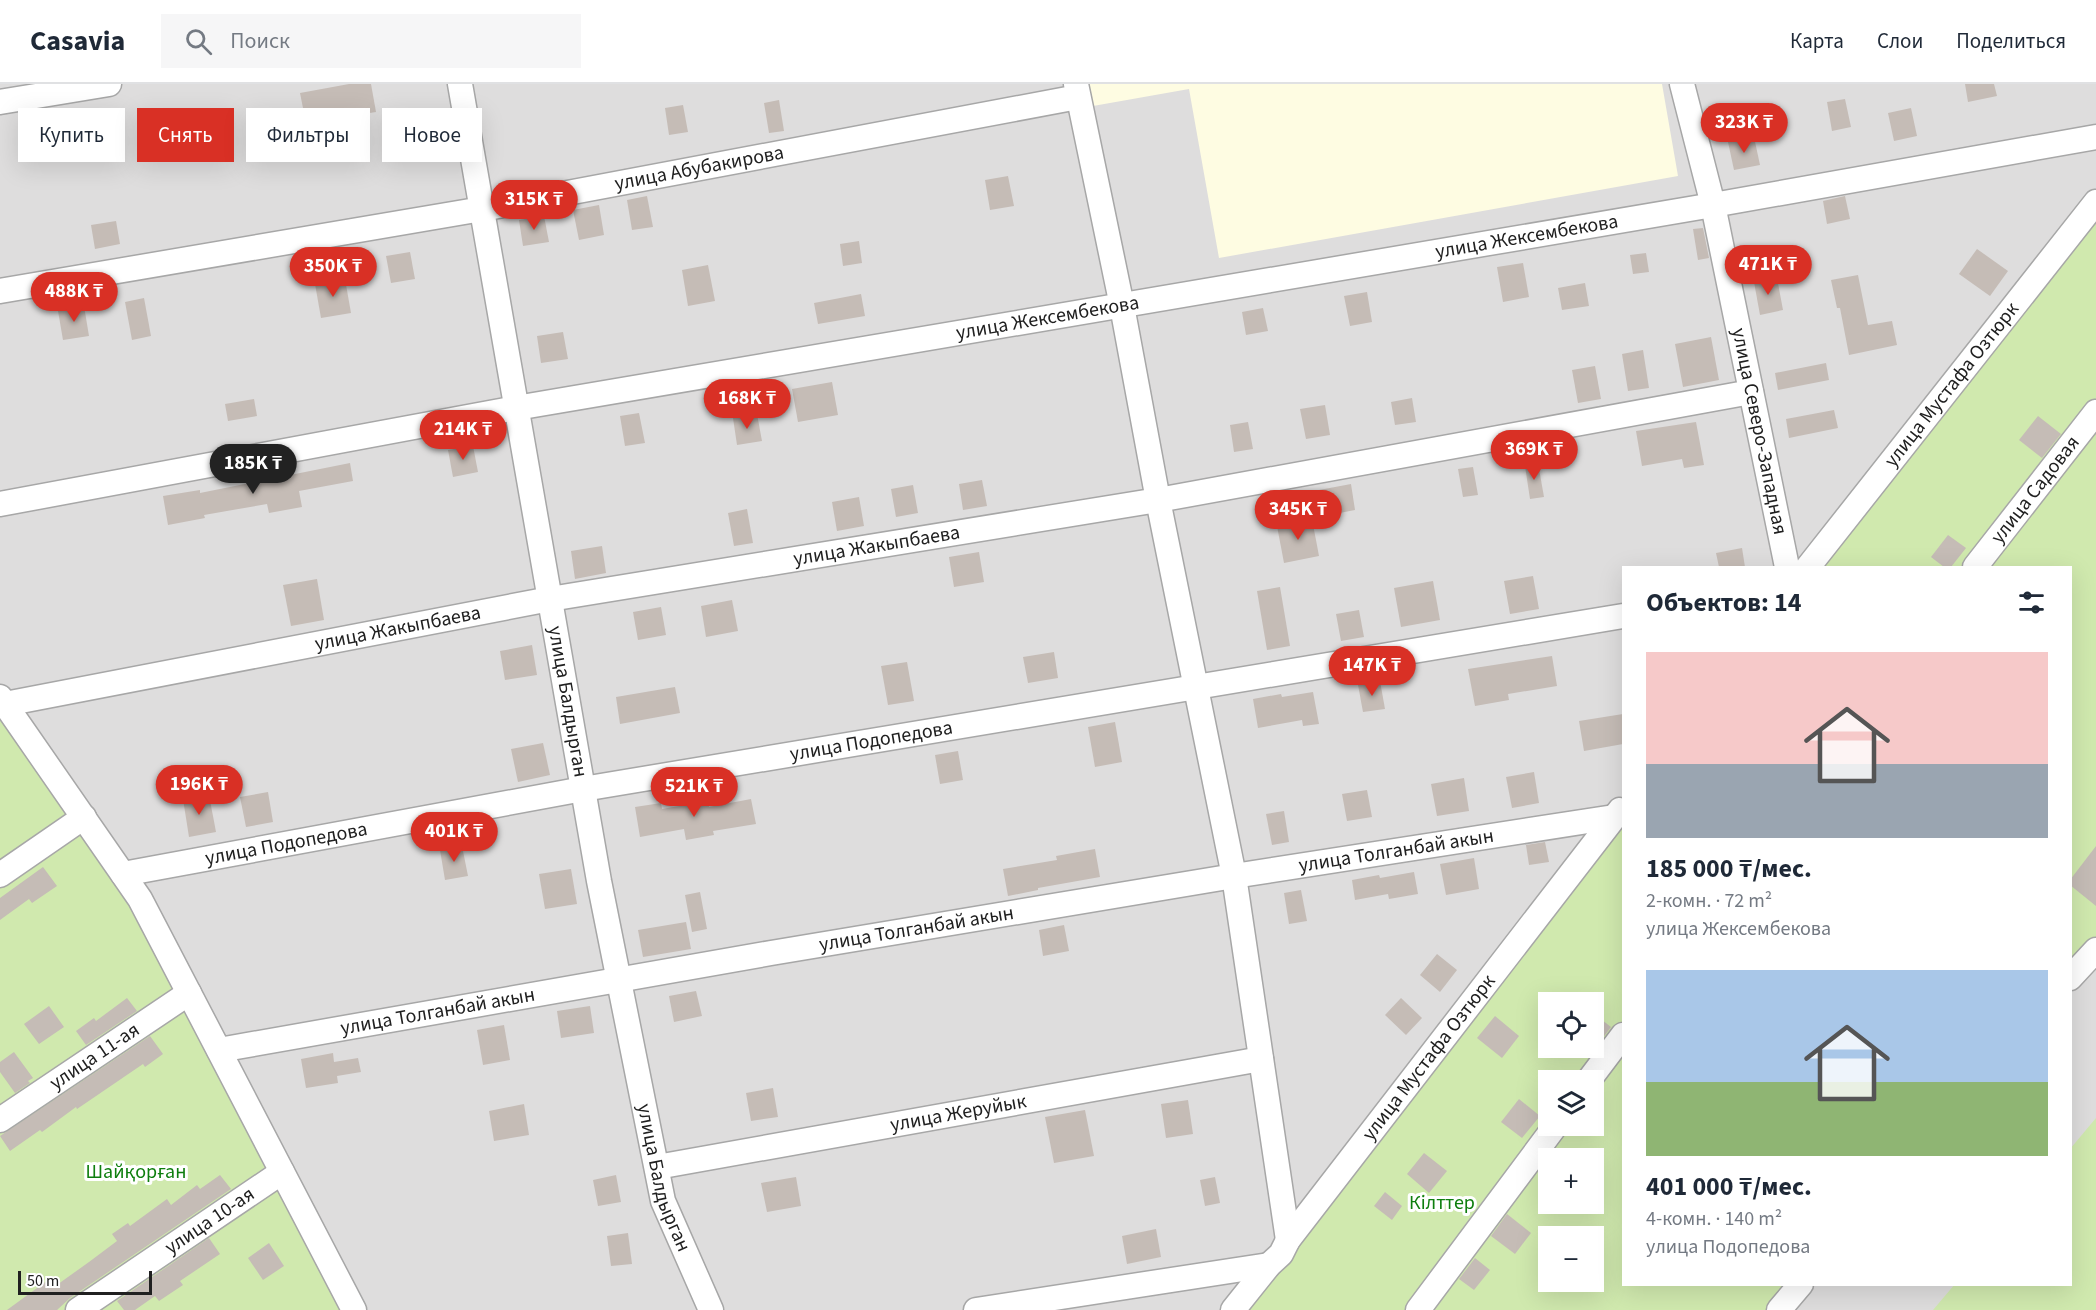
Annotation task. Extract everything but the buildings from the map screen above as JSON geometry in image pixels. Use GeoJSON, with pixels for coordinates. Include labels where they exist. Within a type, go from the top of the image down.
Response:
{"type":"FeatureCollection","features":[{"type":"Feature","properties":{"kind":"street"},"geometry":{"type":"LineString","coordinates":[[0,102],[109,84]]}},
{"type":"Feature","properties":{"kind":"street","name":"улица Балдырган"},"geometry":{"type":"LineString","coordinates":[[460,84],[583,789],[663,1200],[711,1310]]}},
{"type":"Feature","properties":{"kind":"street","name":"улица Северо-Западная"},"geometry":{"type":"LineString","coordinates":[[1682,84],[1713,206],[1787,566]]}},
{"type":"Feature","properties":{"kind":"street"},"geometry":{"type":"LineString","coordinates":[[1077,91],[1122,306],[1158,500],[1234,876],[1288,1240]]}},
{"type":"Feature","properties":{"kind":"street","name":"улица Абубакирова"},"geometry":{"type":"LineString","coordinates":[[0,291],[482,209],[1077,91]]}},
{"type":"Feature","properties":{"kind":"street","name":"улица Жексембекова"},"geometry":{"type":"LineString","coordinates":[[0,504],[516,408],[1713,206],[2096,137]]}},
{"type":"Feature","properties":{"kind":"street","name":"улица Мустафа Озтюрк"},"geometry":{"type":"LineString","coordinates":[[1809,566],[2096,202]]}},
{"type":"Feature","properties":{"kind":"street","name":"улица Жакыпбаева"},"geometry":{"type":"LineString","coordinates":[[2,700],[550,599],[1158,500],[1751,392]]}},
{"type":"Feature","properties":{"kind":"street","name":"улица Садовая"},"geometry":{"type":"LineString","coordinates":[[1976,566],[2096,412]]}},
{"type":"Feature","properties":{"kind":"street","name":"улица Подопедова"},"geometry":{"type":"LineString","coordinates":[[123,874],[583,789],[1622,616]]}},
{"type":"Feature","properties":{"kind":"street"},"geometry":{"type":"LineString","coordinates":[[2,700],[140,899],[354,1310]]}},
{"type":"Feature","properties":{"kind":"street","name":"улица Мустафа Озтюрк"},"geometry":{"type":"LineString","coordinates":[[1233,1310],[1269,1265],[1281,1254],[1288,1240],[1619,811]]}},
{"type":"Feature","properties":{"kind":"street","name":"улица Толганбай акын"},"geometry":{"type":"LineString","coordinates":[[219,1050],[1619,811]]}},
{"type":"Feature","properties":{"kind":"street"},"geometry":{"type":"LineString","coordinates":[[0,875],[84,818]]}},
{"type":"Feature","properties":{"kind":"street"},"geometry":{"type":"LineString","coordinates":[[2072,976],[2096,950]]}},
{"type":"Feature","properties":{"kind":"street","name":"улица 11-ая"},"geometry":{"type":"LineString","coordinates":[[0,1120],[189,993]]}},
{"type":"Feature","properties":{"kind":"street"},"geometry":{"type":"LineString","coordinates":[[1597,1070],[1622,1036]]}},
{"type":"Feature","properties":{"kind":"street","name":"улица Жеруйык"},"geometry":{"type":"LineString","coordinates":[[657,1167],[1261,1059]]}},
{"type":"Feature","properties":{"kind":"street"},"geometry":{"type":"LineString","coordinates":[[1418,1310],[1548,1136]]}},
{"type":"Feature","properties":{"kind":"street","name":"улица 10-ая"},"geometry":{"type":"LineString","coordinates":[[78,1310],[282,1172]]}},
{"type":"Feature","properties":{"kind":"street"},"geometry":{"type":"LineString","coordinates":[[976,1310],[1269,1265]]}},
{"type":"Feature","properties":{"kind":"street"},"geometry":{"type":"LineString","coordinates":[[1779,1310],[1799,1286]]}},
{"type":"Feature","properties":{"kind":"shaded area"},"geometry":{"type":"Polygon","coordinates":[[[0,84],[2096,84],[2096,1310],[321,1310],[0,778],[0,84]]]}},
{"type":"Feature","properties":{"kind":"shaded area"},"geometry":{"type":"Polygon","coordinates":[[[1089,84],[1662,84],[1678,176],[1219,258],[1189,89],[1093,106],[1089,84]]]}},
{"type":"Feature","properties":{"kind":"green space"},"geometry":{"type":"Polygon","coordinates":[[[2096,216],[2096,950],[2072,977],[2072,566],[1816,566],[2096,216]]]}},
{"type":"Feature","properties":{"kind":"green space","name":"Шайқорған"},"geometry":{"type":"Polygon","coordinates":[[[0,686],[142,882],[358,1310],[0,1310],[0,686]]]}},
{"type":"Feature","properties":{"kind":"green space","name":"Кілттер"},"geometry":{"type":"Polygon","coordinates":[[[1622,808],[1622,1286],[1800,1286],[1779,1310],[1221,1310],[1622,808]]]}},
{"type":"Feature","properties":{"kind":"green space"},"geometry":{"type":"Polygon","coordinates":[[[2096,1118],[2096,1310],[1933,1310],[1953,1286],[2072,1286],[2072,1147],[2096,1118]]]}}]}
